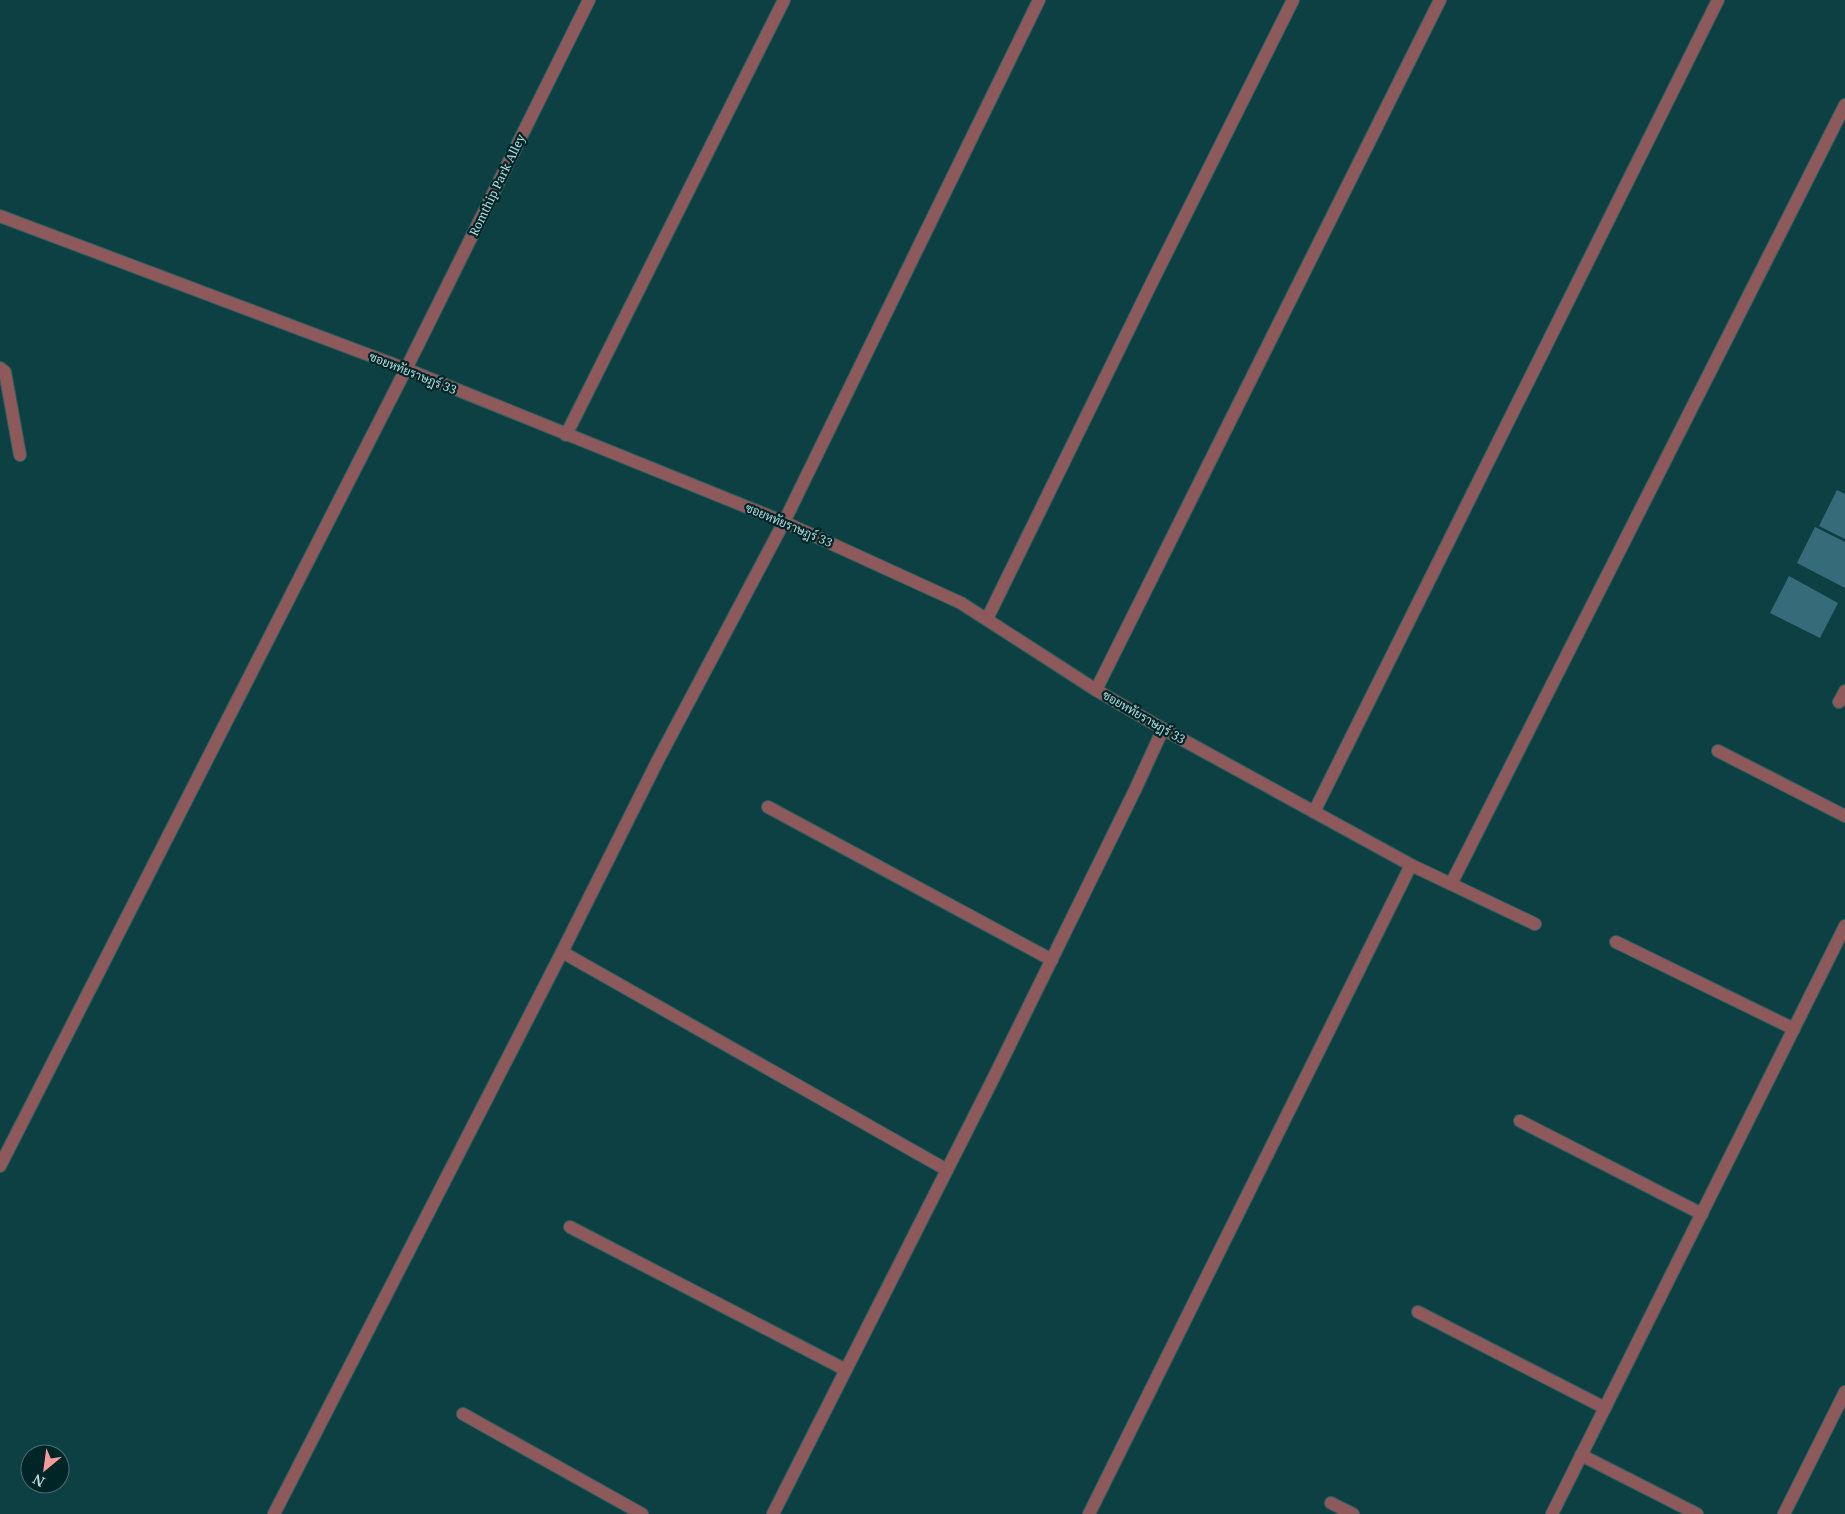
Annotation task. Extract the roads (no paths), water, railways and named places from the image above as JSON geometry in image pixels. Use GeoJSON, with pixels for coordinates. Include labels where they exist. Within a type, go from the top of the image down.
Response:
{"type":"FeatureCollection","features":[{"type":"Feature","properties":{"kind":"street","name":"Romthip Park Alley"},"geometry":{"type":"LineString","coordinates":[[0,1166],[406,370],[589,0]]}},
{"type":"Feature","properties":{"kind":"street"},"geometry":{"type":"LineString","coordinates":[[566,435],[784,0]]}},
{"type":"Feature","properties":{"kind":"street"},"geometry":{"type":"LineString","coordinates":[[274,1514],[562,952],[658,760],[784,522],[1039,0]]}},
{"type":"Feature","properties":{"kind":"street"},"geometry":{"type":"LineString","coordinates":[[987,619],[1292,0]]}},
{"type":"Feature","properties":{"kind":"street"},"geometry":{"type":"LineString","coordinates":[[1096,690],[1440,0]]}},
{"type":"Feature","properties":{"kind":"street"},"geometry":{"type":"LineString","coordinates":[[1314,812],[1718,0]]}},
{"type":"Feature","properties":{"kind":"street"},"geometry":{"type":"LineString","coordinates":[[1451,884],[1845,105]]}},
{"type":"Feature","properties":{"kind":"street","name":"ซอยหทัยราษฎร์ 33"},"geometry":{"type":"LineString","coordinates":[[0,216],[406,370],[784,522],[962,603],[1096,690],[1164,729],[1411,865],[1535,924]]}},
{"type":"Feature","properties":{"kind":"street"},"geometry":{"type":"LineString","coordinates":[[0,368],[5,372],[20,455]]}},
{"type":"Feature","properties":{"kind":"street"},"geometry":{"type":"LineString","coordinates":[[774,1514],[1052,960],[1164,729]]}},
{"type":"Feature","properties":{"kind":"street"},"geometry":{"type":"LineString","coordinates":[[1718,751],[1845,816]]}},
{"type":"Feature","properties":{"kind":"street"},"geometry":{"type":"LineString","coordinates":[[768,807],[1052,960]]}},
{"type":"Feature","properties":{"kind":"street"},"geometry":{"type":"LineString","coordinates":[[1089,1514],[1411,865]]}},
{"type":"Feature","properties":{"kind":"street"},"geometry":{"type":"LineString","coordinates":[[1552,1514],[1845,926]]}},
{"type":"Feature","properties":{"kind":"street"},"geometry":{"type":"LineString","coordinates":[[1616,942],[1794,1029]]}},
{"type":"Feature","properties":{"kind":"street"},"geometry":{"type":"LineString","coordinates":[[562,952],[947,1170]]}},
{"type":"Feature","properties":{"kind":"street"},"geometry":{"type":"LineString","coordinates":[[1520,1121],[1702,1214]]}},
{"type":"Feature","properties":{"kind":"street"},"geometry":{"type":"LineString","coordinates":[[570,1227],[846,1370]]}},
{"type":"Feature","properties":{"kind":"street"},"geometry":{"type":"LineString","coordinates":[[1418,1312],[1605,1408]]}},
{"type":"Feature","properties":{"kind":"street"},"geometry":{"type":"LineString","coordinates":[[1784,1514],[1845,1392]]}},
{"type":"Feature","properties":{"kind":"street"},"geometry":{"type":"LineString","coordinates":[[463,1414],[642,1514]]}},
{"type":"Feature","properties":{"kind":"street"},"geometry":{"type":"LineString","coordinates":[[1581,1455],[1697,1514]]}},
{"type":"Feature","properties":{"kind":"street"},"geometry":{"type":"LineString","coordinates":[[1331,1503],[1353,1514]]}}]}
